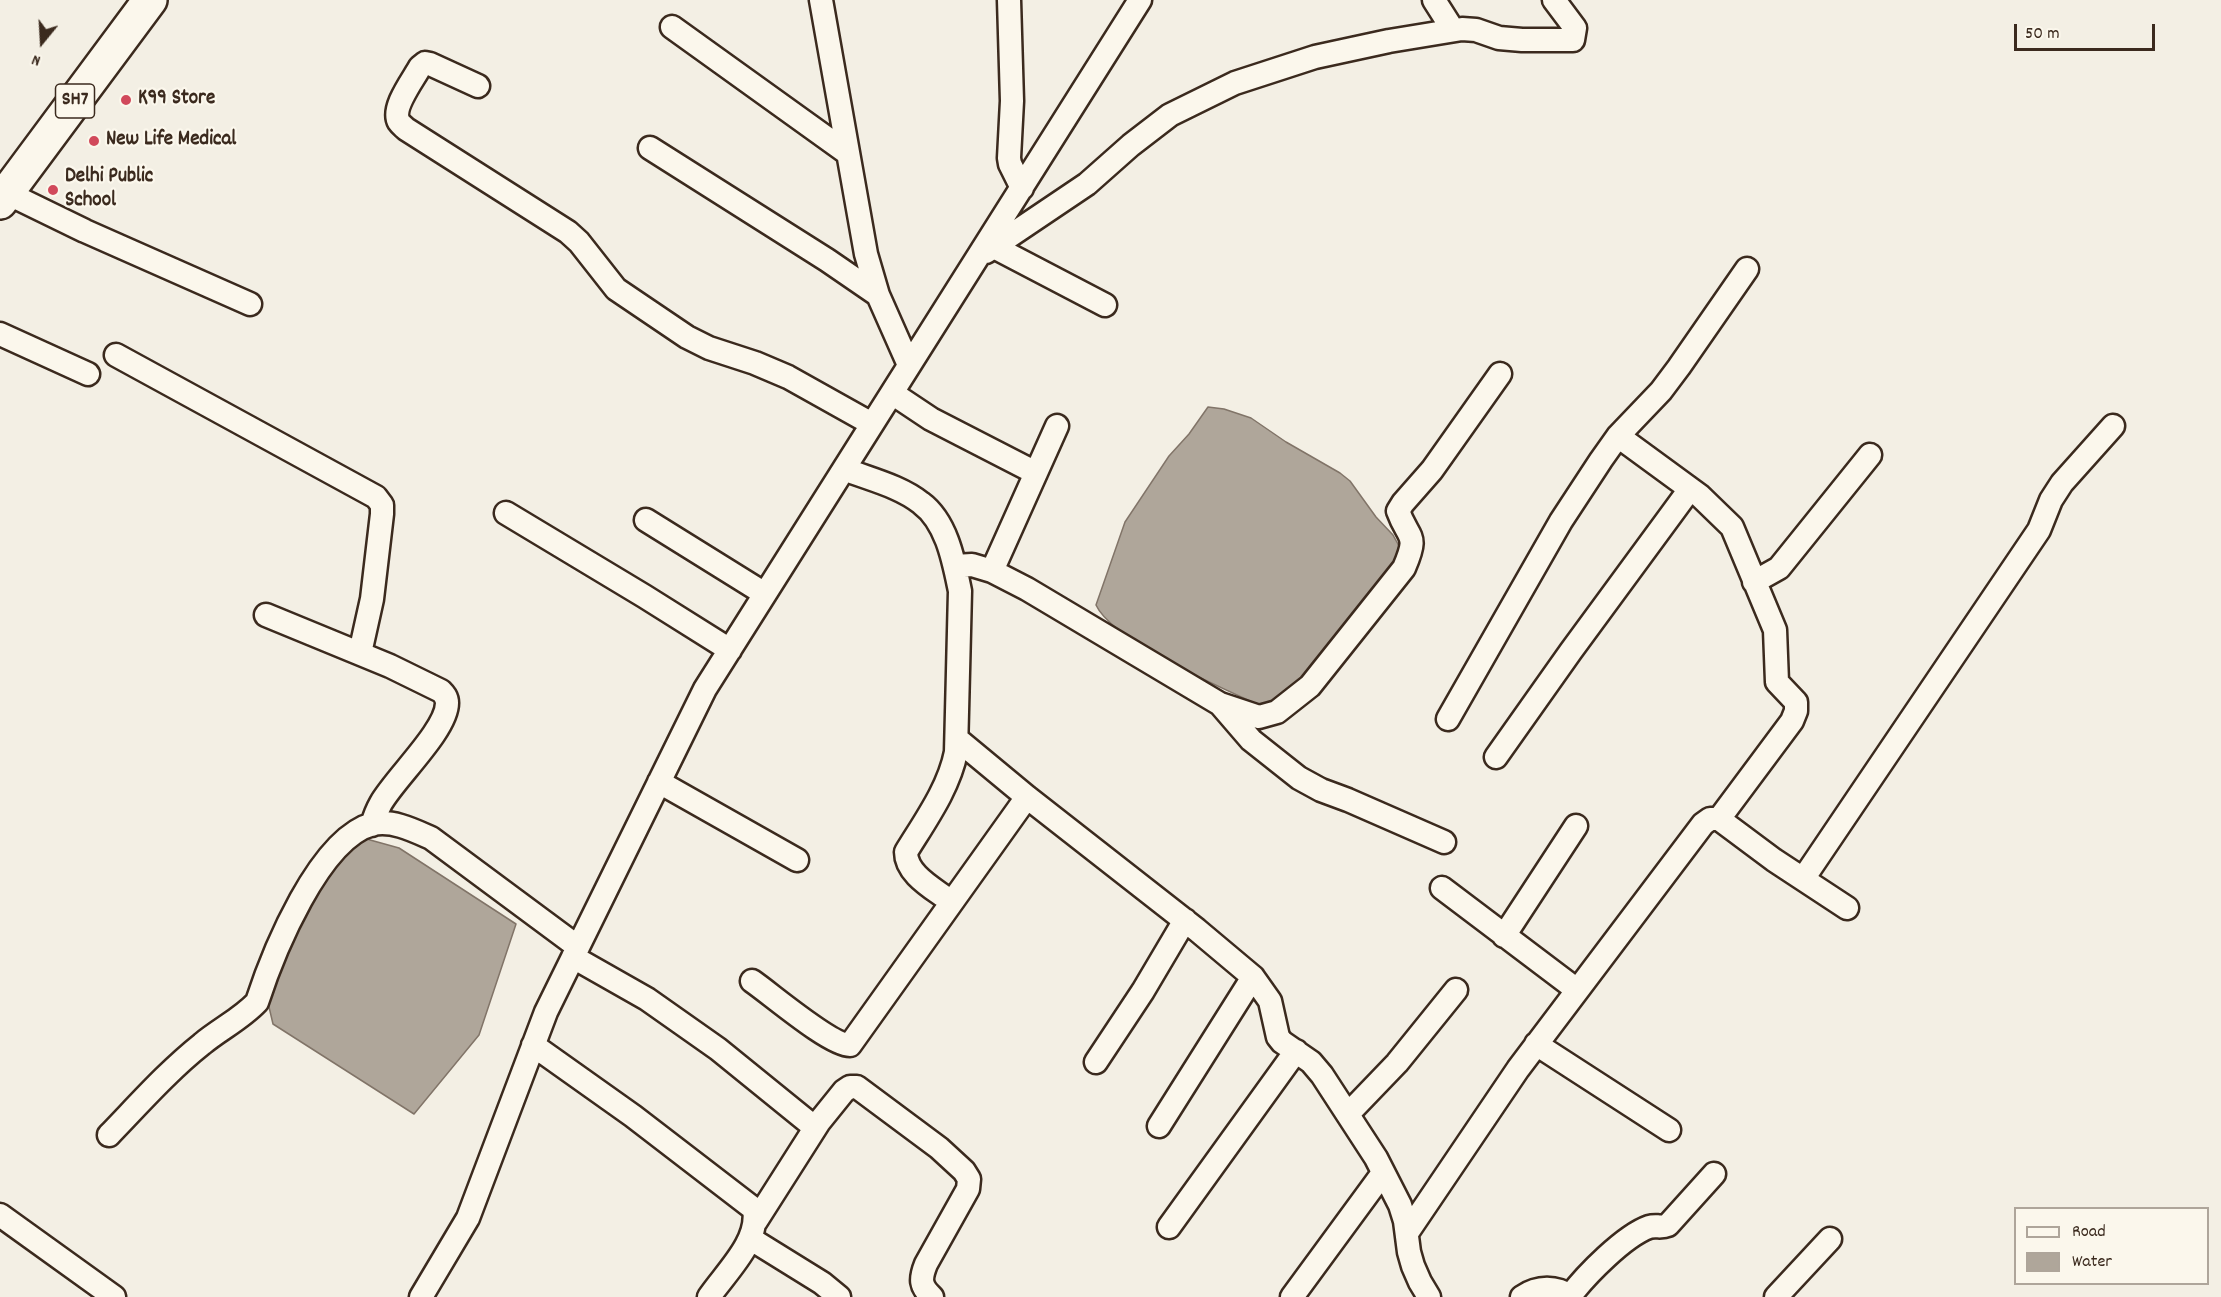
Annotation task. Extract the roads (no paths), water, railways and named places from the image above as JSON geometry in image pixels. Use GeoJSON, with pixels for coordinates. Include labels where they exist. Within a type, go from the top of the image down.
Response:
{"type":"FeatureCollection","features":[{"type":"Feature","properties":{"kind":"main road","name":"SH7"},"geometry":{"type":"LineString","coordinates":[[3,197],[150,0]]}},
{"type":"Feature","properties":{"kind":"street"},"geometry":{"type":"LineString","coordinates":[[820,0],[866,254],[889,324],[909,365]]}},
{"type":"Feature","properties":{"kind":"street"},"geometry":{"type":"LineString","coordinates":[[1009,0],[1012,101],[1009,158],[1022,188]]}},
{"type":"Feature","properties":{"kind":"street"},"geometry":{"type":"LineString","coordinates":[[421,1297],[468,1218],[546,1012],[705,689],[909,365],[986,253],[1022,188],[1140,0]]}},
{"type":"Feature","properties":{"kind":"street"},"geometry":{"type":"LineString","coordinates":[[1434,0],[1453,30]]}},
{"type":"Feature","properties":{"kind":"street"},"geometry":{"type":"LineString","coordinates":[[986,253],[1087,184],[1131,145],[1170,115],[1235,83],[1315,57],[1453,30],[1476,30],[1499,38],[1522,40],[1573,40],[1575,28],[1554,0]]}},
{"type":"Feature","properties":{"kind":"street"},"geometry":{"type":"LineString","coordinates":[[672,27],[846,152]]}},
{"type":"Feature","properties":{"kind":"street"},"geometry":{"type":"LineString","coordinates":[[478,86],[430,64],[422,64],[400,102],[397,113],[399,122],[406,129],[568,232],[579,242],[616,289],[687,337],[709,348],[788,377],[872,424]]}},
{"type":"Feature","properties":{"kind":"street"},"geometry":{"type":"LineString","coordinates":[[650,148],[878,295]]}},
{"type":"Feature","properties":{"kind":"street"},"geometry":{"type":"LineString","coordinates":[[3,197],[250,304]]}},
{"type":"Feature","properties":{"kind":"street"},"geometry":{"type":"LineString","coordinates":[[986,253],[1105,305]]}},
{"type":"Feature","properties":{"kind":"street"},"geometry":{"type":"LineString","coordinates":[[1448,719],[1561,521],[1618,436],[1661,392],[1747,270]]}},
{"type":"Feature","properties":{"kind":"street"},"geometry":{"type":"LineString","coordinates":[[0,333],[88,374]]}},
{"type":"Feature","properties":{"kind":"street"},"geometry":{"type":"LineString","coordinates":[[116,355],[376,497],[382,505],[382,514],[372,599],[360,653]]}},
{"type":"Feature","properties":{"kind":"street"},"geometry":{"type":"LineString","coordinates":[[955,566],[972,565],[992,571],[1055,605],[1220,704],[1259,717],[1277,712],[1310,686],[1404,568],[1412,549],[1412,538],[1398,511],[1432,470],[1500,374]]}},
{"type":"Feature","properties":{"kind":"street"},"geometry":{"type":"LineString","coordinates":[[892,393],[931,419],[1036,473]]}},
{"type":"Feature","properties":{"kind":"street"},"geometry":{"type":"LineString","coordinates":[[992,571],[1057,426]]}},
{"type":"Feature","properties":{"kind":"street"},"geometry":{"type":"LineString","coordinates":[[1803,879],[2040,530],[2051,500],[2062,483],[2113,426]]}},
{"type":"Feature","properties":{"kind":"street"},"geometry":{"type":"LineString","coordinates":[[1618,436],[1700,496],[1732,527],[1775,630],[1777,682],[1796,702],[1796,711],[1792,721],[1719,819]]}},
{"type":"Feature","properties":{"kind":"street"},"geometry":{"type":"LineString","coordinates":[[1754,582],[1779,568],[1870,455]]}},
{"type":"Feature","properties":{"kind":"street"},"geometry":{"type":"LineString","coordinates":[[844,469],[900,491],[923,504],[940,527],[955,566],[960,591],[957,739],[953,764],[928,816],[906,852],[906,860],[912,870],[951,902]]}},
{"type":"Feature","properties":{"kind":"street"},"geometry":{"type":"LineString","coordinates":[[1496,758],[1690,489]]}},
{"type":"Feature","properties":{"kind":"street"},"geometry":{"type":"LineString","coordinates":[[506,513],[730,650]]}},
{"type":"Feature","properties":{"kind":"street"},"geometry":{"type":"LineString","coordinates":[[646,520],[765,594]]}},
{"type":"Feature","properties":{"kind":"street"},"geometry":{"type":"LineString","coordinates":[[267,615],[390,666],[441,691],[446,696],[447,703],[438,726],[380,804],[372,825]]}},
{"type":"Feature","properties":{"kind":"street"},"geometry":{"type":"LineString","coordinates":[[1220,704],[1269,757],[1299,778],[1444,842]]}},
{"type":"Feature","properties":{"kind":"street"},"geometry":{"type":"LineString","coordinates":[[957,739],[1027,797],[1185,920],[1252,977],[1270,1001],[1278,1037],[1311,1062],[1376,1158],[1400,1205],[1413,1266],[1429,1297]]}},
{"type":"Feature","properties":{"kind":"street"},"geometry":{"type":"LineString","coordinates":[[659,782],[797,860]]}},
{"type":"Feature","properties":{"kind":"street"},"geometry":{"type":"LineString","coordinates":[[752,981],[828,1036],[849,1046],[1027,797]]}},
{"type":"Feature","properties":{"kind":"street"},"geometry":{"type":"LineString","coordinates":[[1407,1233],[1536,1044],[1703,824],[1710,819],[1719,819],[1847,908]]}},
{"type":"Feature","properties":{"kind":"street"},"geometry":{"type":"LineString","coordinates":[[109,1134],[202,1043],[248,1012],[257,1002],[289,923],[312,881],[334,851],[350,836],[372,825],[385,823],[406,827],[431,837],[575,952],[718,1049],[808,1122],[815,1124],[819,1122]]}},
{"type":"Feature","properties":{"kind":"street"},"geometry":{"type":"LineString","coordinates":[[1504,936],[1576,826]]}},
{"type":"Feature","properties":{"kind":"street"},"geometry":{"type":"LineString","coordinates":[[1442,888],[1577,990]]}},
{"type":"Feature","properties":{"kind":"street"},"geometry":{"type":"LineString","coordinates":[[1096,1062],[1143,991],[1185,920]]}},
{"type":"Feature","properties":{"kind":"street"},"geometry":{"type":"LineString","coordinates":[[1159,1126],[1252,977]]}},
{"type":"Feature","properties":{"kind":"street"},"geometry":{"type":"LineString","coordinates":[[1348,1114],[1397,1063],[1456,990]]}},
{"type":"Feature","properties":{"kind":"street"},"geometry":{"type":"LineString","coordinates":[[1536,1044],[1669,1130]]}},
{"type":"Feature","properties":{"kind":"street"},"geometry":{"type":"LineString","coordinates":[[533,1045],[633,1116],[745,1201],[754,1209],[753,1230]]}},
{"type":"Feature","properties":{"kind":"street"},"geometry":{"type":"LineString","coordinates":[[1169,1227],[1296,1051]]}},
{"type":"Feature","properties":{"kind":"street"},"geometry":{"type":"LineString","coordinates":[[709,1297],[819,1122],[844,1090],[857,1087],[939,1148],[964,1171],[969,1179],[968,1189],[921,1276],[924,1290],[932,1297]]}},
{"type":"Feature","properties":{"kind":"street"},"geometry":{"type":"LineString","coordinates":[[1292,1297],[1383,1173]]}},
{"type":"Feature","properties":{"kind":"street"},"geometry":{"type":"LineString","coordinates":[[1522,1297],[1537,1289],[1552,1288],[1571,1296],[1588,1274],[1628,1240],[1648,1227],[1668,1225],[1714,1174]]}},
{"type":"Feature","properties":{"kind":"street"},"geometry":{"type":"LineString","coordinates":[[0,1215],[114,1297]]}},
{"type":"Feature","properties":{"kind":"street"},"geometry":{"type":"LineString","coordinates":[[753,1230],[839,1297]]}},
{"type":"Feature","properties":{"kind":"street"},"geometry":{"type":"LineString","coordinates":[[1776,1297],[1830,1239]]}},
{"type":"Feature","properties":{"kind":"water"},"geometry":{"type":"Polygon","coordinates":[[[1208,407],[1224,409],[1251,418],[1286,442],[1340,473],[1350,481],[1376,517],[1393,535],[1399,546],[1391,572],[1313,669],[1268,709],[1201,678],[1147,649],[1106,619],[1096,605],[1125,522],[1169,456],[1189,434],[1208,407]]]}},
{"type":"Feature","properties":{"kind":"water"},"geometry":{"type":"Polygon","coordinates":[[[363,838],[399,848],[516,924],[479,1035],[414,1114],[273,1024],[265,990],[324,873],[363,838]]]}},
{"type":"Feature","properties":{"kind":"place","name":"K99 Store"},"geometry":{"type":"Point","coordinates":[126,100]}},
{"type":"Feature","properties":{"kind":"place","name":"New Life Medical"},"geometry":{"type":"Point","coordinates":[94,141]}},
{"type":"Feature","properties":{"kind":"place","name":"Delhi Public School"},"geometry":{"type":"Point","coordinates":[53,190]}}]}
